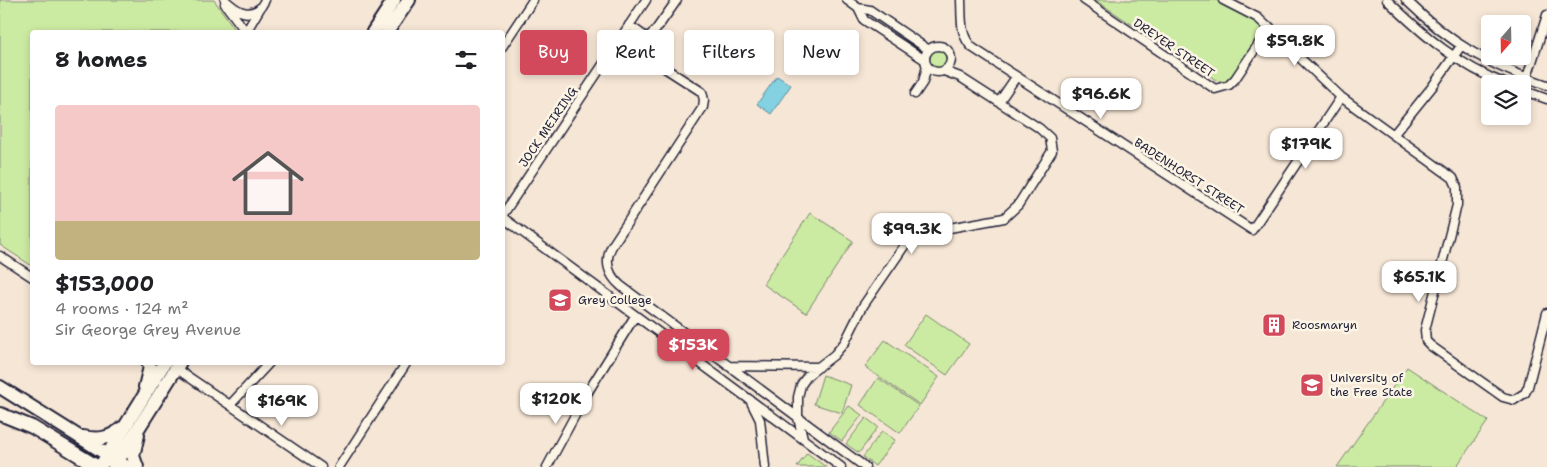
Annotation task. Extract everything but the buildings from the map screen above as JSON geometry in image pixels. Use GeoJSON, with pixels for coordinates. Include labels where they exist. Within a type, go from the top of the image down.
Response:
{"type":"FeatureCollection","features":[{"type":"Feature","properties":{"kind":"highway"},"geometry":{"type":"LineString","coordinates":[[374,30],[394,0]]}},
{"type":"Feature","properties":{"kind":"highway"},"geometry":{"type":"LineString","coordinates":[[388,30],[409,0]]}},
{"type":"Feature","properties":{"kind":"highway"},"geometry":{"type":"LineString","coordinates":[[117,462],[141,402],[149,365]]}},
{"type":"Feature","properties":{"kind":"highway"},"geometry":{"type":"LineString","coordinates":[[141,402],[163,365]]}},
{"type":"Feature","properties":{"kind":"highway"},"geometry":{"type":"LineString","coordinates":[[77,435],[95,439],[108,437],[134,423],[179,366]]}},
{"type":"Feature","properties":{"kind":"highway"},"geometry":{"type":"LineString","coordinates":[[0,387],[117,462]]}},
{"type":"Feature","properties":{"kind":"highway"},"geometry":{"type":"LineString","coordinates":[[0,414],[32,427],[99,467],[117,462]]}},
{"type":"Feature","properties":{"kind":"highway"},"geometry":{"type":"LineString","coordinates":[[134,423],[134,450],[137,467]]}},
{"type":"Feature","properties":{"kind":"highway"},"geometry":{"type":"LineString","coordinates":[[67,447],[82,467]]}},
{"type":"Feature","properties":{"kind":"street"},"geometry":{"type":"LineString","coordinates":[[224,0],[244,13],[252,13],[260,8]]}},
{"type":"Feature","properties":{"kind":"street"},"geometry":{"type":"LineString","coordinates":[[224,0],[245,30]]}},
{"type":"Feature","properties":{"kind":"street"},"geometry":{"type":"LineString","coordinates":[[247,30],[265,0]]}},
{"type":"Feature","properties":{"kind":"street"},"geometry":{"type":"LineString","coordinates":[[505,43],[534,0]]}},
{"type":"Feature","properties":{"kind":"street","name":"JOCK MEIRING"},"geometry":{"type":"LineString","coordinates":[[505,212],[646,0]]}},
{"type":"Feature","properties":{"kind":"street"},"geometry":{"type":"LineString","coordinates":[[656,30],[677,0]]}},
{"type":"Feature","properties":{"kind":"street"},"geometry":{"type":"LineString","coordinates":[[847,0],[858,8],[870,10],[929,50]]}},
{"type":"Feature","properties":{"kind":"street","name":"BADENHORST STREET"},"geometry":{"type":"LineString","coordinates":[[961,0],[963,31],[967,43],[1252,230],[1342,97]]}},
{"type":"Feature","properties":{"kind":"street","name":"DREYER STREET"},"geometry":{"type":"LineString","coordinates":[[1084,0],[1215,89],[1222,89],[1236,79],[1263,37],[1267,25]]}},
{"type":"Feature","properties":{"kind":"street"},"geometry":{"type":"LineString","coordinates":[[1222,0],[1267,25],[1342,97],[1449,174],[1457,188],[1457,205],[1425,324],[1426,341],[1440,354],[1503,397],[1514,400],[1525,393],[1530,380],[1547,313]]}},
{"type":"Feature","properties":{"kind":"street"},"geometry":{"type":"LineString","coordinates":[[1387,0],[1417,29],[1454,58],[1488,75]]}},
{"type":"Feature","properties":{"kind":"street"},"geometry":{"type":"LineString","coordinates":[[1406,0],[1443,34],[1461,46],[1493,64],[1520,75]]}},
{"type":"Feature","properties":{"kind":"street"},"geometry":{"type":"LineString","coordinates":[[803,438],[798,418],[798,397],[801,385],[808,375],[834,355],[845,342],[863,306],[907,242],[933,231],[1004,218],[1021,200],[1052,151],[1052,143],[1039,128],[960,77],[926,63],[864,20],[858,8]]}},
{"type":"Feature","properties":{"kind":"street"},"geometry":{"type":"LineString","coordinates":[[1528,75],[1547,15]]}},
{"type":"Feature","properties":{"kind":"street"},"geometry":{"type":"LineString","coordinates":[[629,26],[635,30]]}},
{"type":"Feature","properties":{"kind":"street"},"geometry":{"type":"LineString","coordinates":[[1394,134],[1454,58],[1461,46]]}},
{"type":"Feature","properties":{"kind":"street"},"geometry":{"type":"LineString","coordinates":[[915,94],[923,82],[943,69],[950,54],[944,48],[934,47],[929,50],[923,82]]}},
{"type":"Feature","properties":{"kind":"street"},"geometry":{"type":"LineString","coordinates":[[674,73],[702,92],[703,107],[612,246],[607,259],[609,269],[615,281],[621,286],[865,467]]}},
{"type":"Feature","properties":{"kind":"street"},"geometry":{"type":"LineString","coordinates":[[999,102],[1016,76]]}},
{"type":"Feature","properties":{"kind":"street"},"geometry":{"type":"LineString","coordinates":[[1531,79],[1547,85]]}},
{"type":"Feature","properties":{"kind":"street"},"geometry":{"type":"LineString","coordinates":[[1531,93],[1547,99]]}},
{"type":"Feature","properties":{"kind":"street"},"geometry":{"type":"LineString","coordinates":[[505,218],[842,467]]}},
{"type":"Feature","properties":{"kind":"street"},"geometry":{"type":"LineString","coordinates":[[0,256],[30,277]]}},
{"type":"Feature","properties":{"kind":"street"},"geometry":{"type":"LineString","coordinates":[[547,467],[586,395],[635,316]]}},
{"type":"Feature","properties":{"kind":"street"},"geometry":{"type":"LineString","coordinates":[[230,406],[267,365]]}},
{"type":"Feature","properties":{"kind":"street"},"geometry":{"type":"LineString","coordinates":[[339,467],[405,365]]}},
{"type":"Feature","properties":{"kind":"street"},"geometry":{"type":"LineString","coordinates":[[179,366],[230,406],[321,467]]}},
{"type":"Feature","properties":{"kind":"street"},"geometry":{"type":"LineString","coordinates":[[728,366],[819,367]]}},
{"type":"Feature","properties":{"kind":"street"},"geometry":{"type":"LineString","coordinates":[[748,396],[760,420],[765,467]]}},
{"type":"Feature","properties":{"kind":"green space"},"geometry":{"type":"Polygon","coordinates":[[[0,0],[214,0],[236,30],[30,30],[30,265],[0,245],[0,0]]]}},
{"type":"Feature","properties":{"kind":"green space"},"geometry":{"type":"Polygon","coordinates":[[[1095,0],[1218,0],[1254,19],[1261,26],[1260,34],[1232,77],[1225,82],[1216,80],[1095,0]]]}},
{"type":"Feature","properties":{"kind":"green space"},"geometry":{"type":"Polygon","coordinates":[[[938,49],[945,52],[948,59],[945,66],[938,69],[931,66],[928,59],[931,52],[938,49]]]}},
{"type":"Feature","properties":{"kind":"green space"},"geometry":{"type":"Polygon","coordinates":[[[810,213],[853,241],[806,313],[763,284],[810,213]]]}},
{"type":"Feature","properties":{"kind":"green space"},"geometry":{"type":"Polygon","coordinates":[[[926,314],[969,344],[947,375],[904,345],[926,314]]]}},
{"type":"Feature","properties":{"kind":"green space"},"geometry":{"type":"Polygon","coordinates":[[[885,340],[939,377],[920,405],[865,367],[885,340]]]}},
{"type":"Feature","properties":{"kind":"green space"},"geometry":{"type":"Polygon","coordinates":[[[1407,367],[1488,421],[1456,467],[1337,467],[1407,367]]]}},
{"type":"Feature","properties":{"kind":"green space"},"geometry":{"type":"Polygon","coordinates":[[[823,375],[851,385],[842,413],[814,404],[823,375]]]}},
{"type":"Feature","properties":{"kind":"green space"},"geometry":{"type":"Polygon","coordinates":[[[878,378],[919,406],[900,433],[860,405],[878,378]]]}},
{"type":"Feature","properties":{"kind":"green space"},"geometry":{"type":"Polygon","coordinates":[[[849,406],[862,415],[842,441],[829,432],[849,406]]]}},
{"type":"Feature","properties":{"kind":"green space"},"geometry":{"type":"Polygon","coordinates":[[[866,418],[878,427],[859,453],[846,444],[866,418]]]}},
{"type":"Feature","properties":{"kind":"green space"},"geometry":{"type":"Polygon","coordinates":[[[882,431],[895,440],[875,466],[863,457],[882,431]]]}},
{"type":"Feature","properties":{"kind":"green space"},"geometry":{"type":"Polygon","coordinates":[[[807,453],[826,467],[797,467],[807,453]]]}},
{"type":"Feature","properties":{"kind":"water"},"geometry":{"type":"Polygon","coordinates":[[[777,76],[791,85],[771,114],[757,104],[777,76]]]}},
{"type":"Feature","properties":{"kind":"place","name":"Grey College"},"geometry":{"type":"Point","coordinates":[560,300]}},
{"type":"Feature","properties":{"kind":"place","name":"Roosmaryn"},"geometry":{"type":"Point","coordinates":[1274,325]}},
{"type":"Feature","properties":{"kind":"place","name":"University of the Free State"},"geometry":{"type":"Point","coordinates":[1312,385]}}]}
